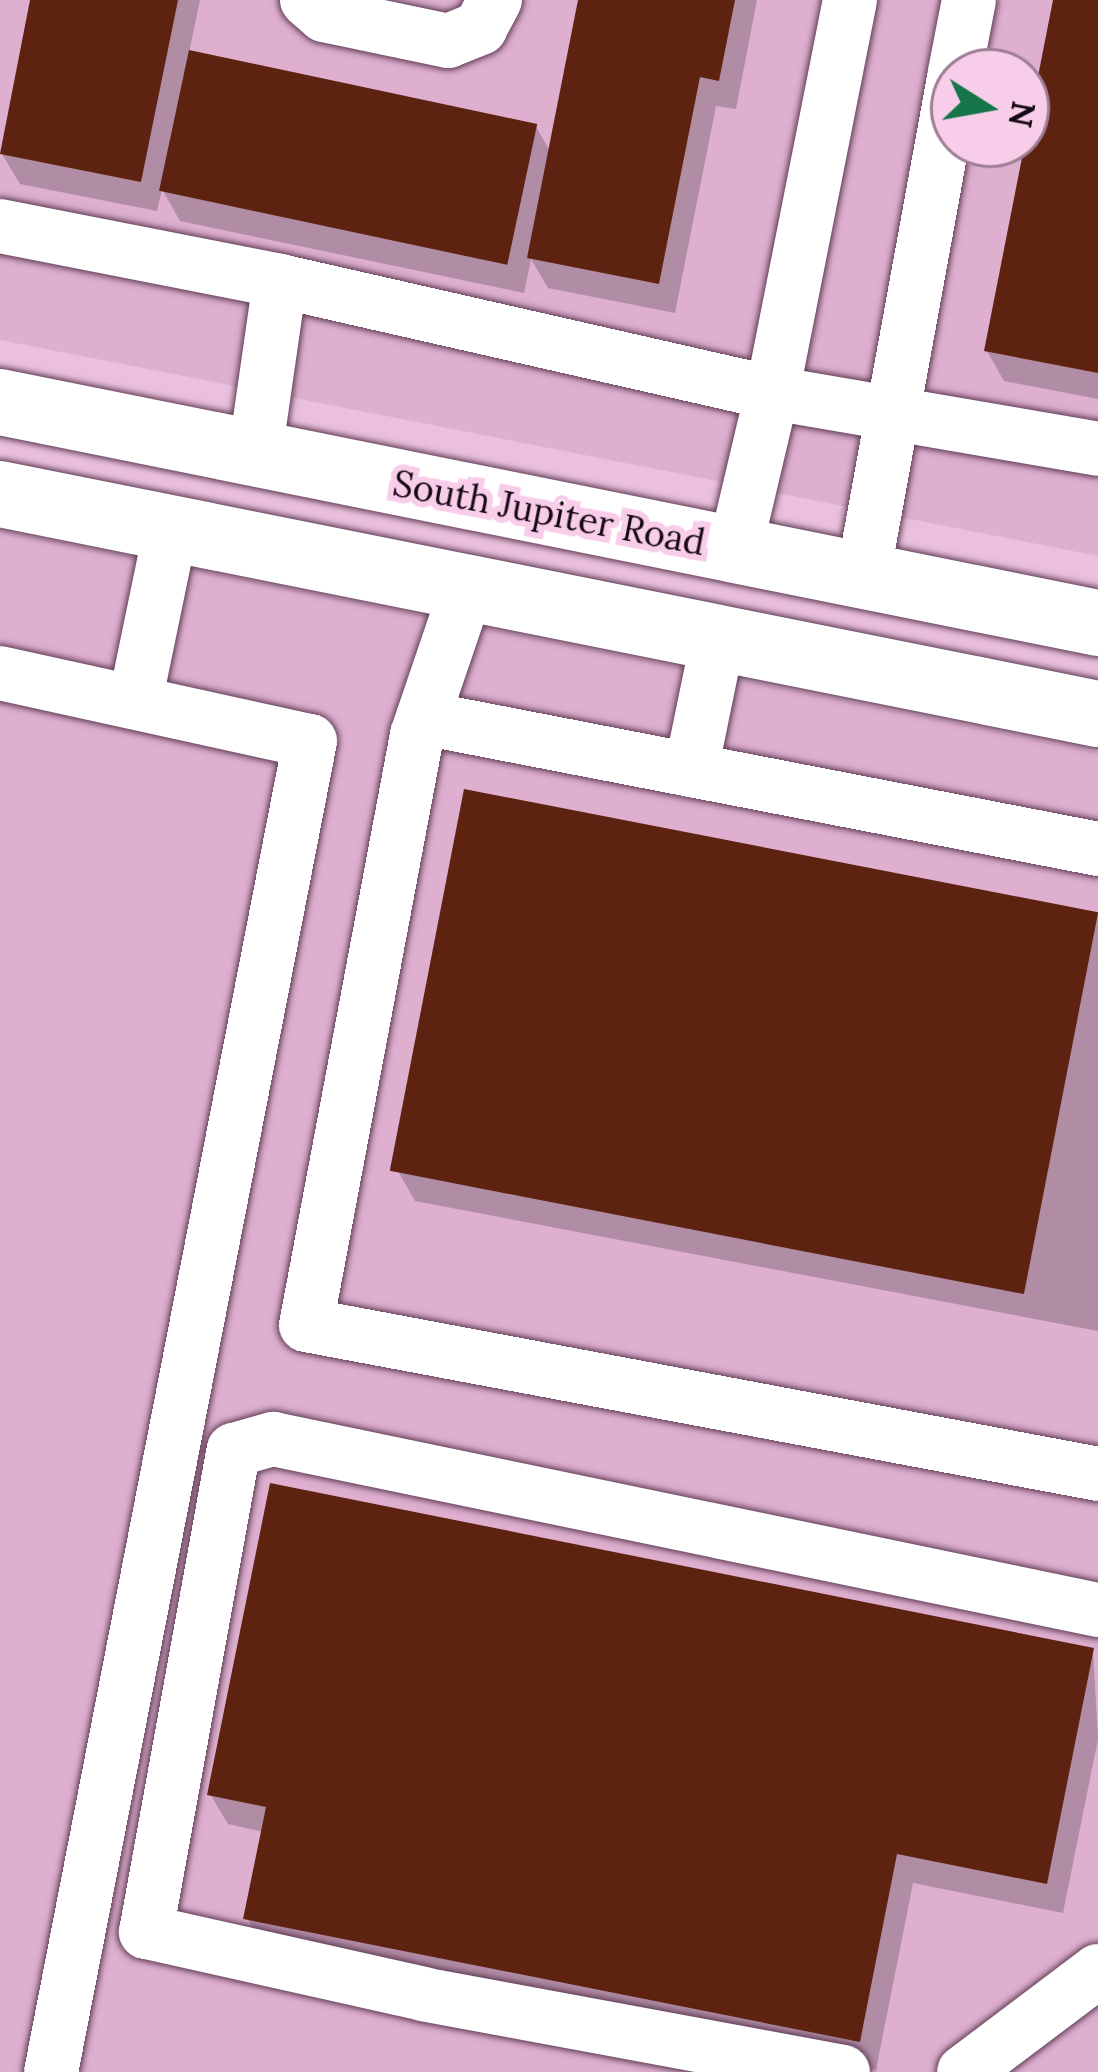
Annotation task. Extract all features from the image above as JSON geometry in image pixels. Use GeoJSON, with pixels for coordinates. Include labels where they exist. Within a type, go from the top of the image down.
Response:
{"type":"FeatureCollection","features":[{"type":"Feature","properties":{"kind":"main road","name":"South Jupiter Road"},"geometry":{"type":"LineString","coordinates":[[0,402],[1098,623]]}},
{"type":"Feature","properties":{"kind":"main road"},"geometry":{"type":"LineString","coordinates":[[0,494],[1098,714]]}},
{"type":"Feature","properties":{"kind":"main road"},"geometry":{"type":"LineString","coordinates":[[718,638],[735,550]]}},
{"type":"Feature","properties":{"kind":"lane"},"geometry":{"type":"LineString","coordinates":[[307,0],[324,15],[448,41],[480,28],[495,0]]}},
{"type":"Feature","properties":{"kind":"lane"},"geometry":{"type":"LineString","coordinates":[[735,550],[772,393],[850,0]]}},
{"type":"Feature","properties":{"kind":"lane"},"geometry":{"type":"LineString","coordinates":[[959,48],[969,0]]}},
{"type":"Feature","properties":{"kind":"lane"},"geometry":{"type":"LineString","coordinates":[[863,576],[937,168]]}},
{"type":"Feature","properties":{"kind":"lane"},"geometry":{"type":"LineString","coordinates":[[0,226],[280,281],[772,393],[1098,449]]}},
{"type":"Feature","properties":{"kind":"lane"},"geometry":{"type":"LineString","coordinates":[[255,454],[280,281]]}},
{"type":"Feature","properties":{"kind":"lane"},"geometry":{"type":"LineString","coordinates":[[135,702],[171,528]]}},
{"type":"Feature","properties":{"kind":"lane"},"geometry":{"type":"LineString","coordinates":[[467,588],[423,718],[306,1324],[1098,1474]]}},
{"type":"Feature","properties":{"kind":"lane"},"geometry":{"type":"LineString","coordinates":[[691,770],[718,638]]}},
{"type":"Feature","properties":{"kind":"lane"},"geometry":{"type":"LineString","coordinates":[[0,673],[310,741],[51,2072]]}},
{"type":"Feature","properties":{"kind":"lane"},"geometry":{"type":"LineString","coordinates":[[423,718],[1098,849]]}},
{"type":"Feature","properties":{"kind":"lane"},"geometry":{"type":"LineString","coordinates":[[843,2072],[424,1994],[146,1932],[234,1450],[273,1439],[1098,1610]]}},
{"type":"Feature","properties":{"kind":"lane"},"geometry":{"type":"LineString","coordinates":[[964,2072],[1026,2050],[1098,1971]]}},
{"type":"Feature","properties":{"kind":"shaded area"},"geometry":{"type":"Polygon","coordinates":[[[0,0],[1098,0],[1098,556],[0,340],[0,0]]]}},
{"type":"Feature","properties":{"kind":"shaded area"},"geometry":{"type":"Polygon","coordinates":[[[0,530],[1098,752],[1098,2072],[0,2072],[0,530]]]}},
{"type":"Feature","properties":{"kind":"building"},"geometry":{"type":"Polygon","coordinates":[[[30,0],[178,0],[141,182],[0,154],[30,0]]]}},
{"type":"Feature","properties":{"kind":"building"},"geometry":{"type":"Polygon","coordinates":[[[578,0],[735,0],[719,81],[700,77],[659,284],[527,258],[578,0]]]}},
{"type":"Feature","properties":{"kind":"building"},"geometry":{"type":"Polygon","coordinates":[[[1053,0],[1098,0],[1098,373],[984,351],[1020,168],[1050,168],[1050,48],[1044,48],[1053,0]]]}},
{"type":"Feature","properties":{"kind":"building"},"geometry":{"type":"Polygon","coordinates":[[[189,50],[537,124],[507,265],[159,191],[189,50]]]}},
{"type":"Feature","properties":{"kind":"building"},"geometry":{"type":"Polygon","coordinates":[[[464,789],[1098,912],[1024,1294],[390,1171],[464,789]]]}},
{"type":"Feature","properties":{"kind":"building"},"geometry":{"type":"Polygon","coordinates":[[[270,1483],[1094,1648],[1047,1884],[897,1854],[860,2042],[243,1919],[266,1807],[207,1795],[270,1483]]]}}]}
